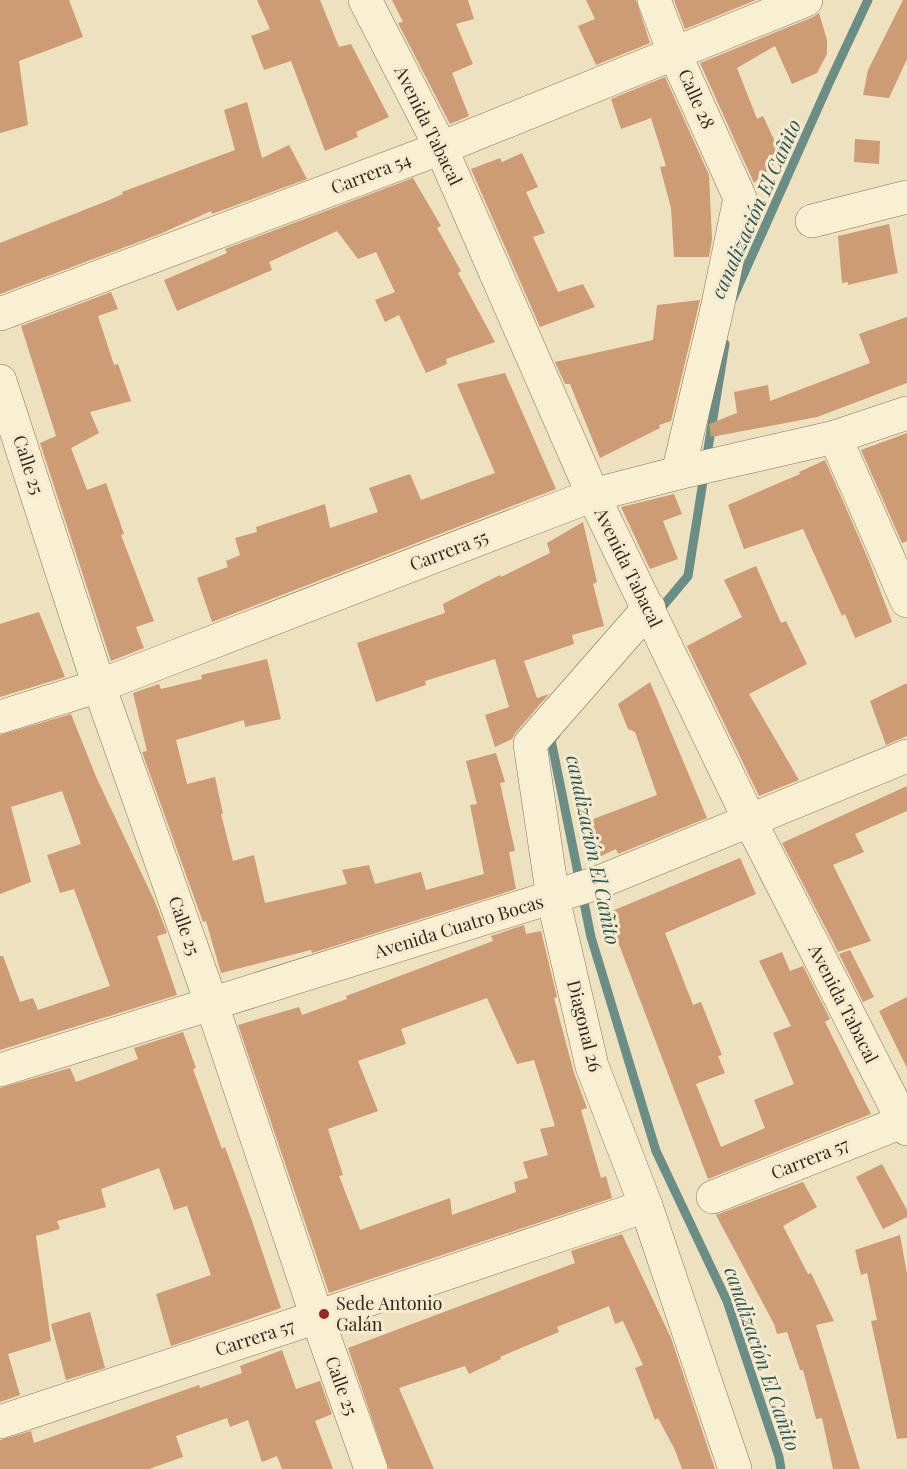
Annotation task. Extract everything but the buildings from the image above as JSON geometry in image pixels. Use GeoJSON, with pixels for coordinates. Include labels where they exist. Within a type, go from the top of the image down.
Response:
{"type":"FeatureCollection","features":[{"type":"Feature","properties":{"kind":"street","name":"Avenida Tabacal"},"geometry":{"type":"LineString","coordinates":[[365,0],[441,148],[593,495],[750,821],[906,1124]]}},
{"type":"Feature","properties":{"kind":"street","name":"Calle 28"},"geometry":{"type":"LineString","coordinates":[[654,0],[674,52],[740,198],[717,309],[678,473]]}},
{"type":"Feature","properties":{"kind":"street","name":"Carrera 54"},"geometry":{"type":"LineString","coordinates":[[0,314],[441,148],[806,0]]}},
{"type":"Feature","properties":{"kind":"street"},"geometry":{"type":"LineString","coordinates":[[812,221],[907,196]]}},
{"type":"Feature","properties":{"kind":"street","name":"Calle 25"},"geometry":{"type":"LineString","coordinates":[[0,381],[99,686],[212,1005],[317,1317],[371,1469]]}},
{"type":"Feature","properties":{"kind":"street","name":"Carrera 55"},"geometry":{"type":"LineString","coordinates":[[0,717],[99,686],[593,495],[835,437],[907,413]]}},
{"type":"Feature","properties":{"kind":"street"},"geometry":{"type":"LineString","coordinates":[[835,437],[907,601]]}},
{"type":"Feature","properties":{"kind":"street","name":"Diagonal 26"},"geometry":{"type":"LineString","coordinates":[[655,622],[530,744],[565,893],[592,1066],[646,1206],[735,1469]]}},
{"type":"Feature","properties":{"kind":"street","name":"Avenida Cuatro Bocas"},"geometry":{"type":"LineString","coordinates":[[0,1070],[565,893],[750,821],[907,756]]}},
{"type":"Feature","properties":{"kind":"street","name":"Carrera 57"},"geometry":{"type":"LineString","coordinates":[[713,1197],[906,1124]]}},
{"type":"Feature","properties":{"kind":"street","name":"Carrera 57"},"geometry":{"type":"LineString","coordinates":[[0,1422],[646,1206]]}},
{"type":"Feature","properties":{"kind":"waterway","name":"canalización El Cañito"},"geometry":{"type":"LineString","coordinates":[[733,298],[868,0]]}},
{"type":"Feature","properties":{"kind":"waterway","name":"canalización El Cañito"},"geometry":{"type":"LineString","coordinates":[[706,461],[725,344]]}},
{"type":"Feature","properties":{"kind":"waterway","name":"canalización El Cañito"},"geometry":{"type":"LineString","coordinates":[[657,613],[688,576],[704,475]]}},
{"type":"Feature","properties":{"kind":"waterway","name":"canalización El Cañito"},"geometry":{"type":"LineString","coordinates":[[556,734],[551,740],[591,937],[656,1151],[727,1301],[781,1469]]}},
{"type":"Feature","properties":{"kind":"place","name":"Sede Antonio Galán"},"geometry":{"type":"Point","coordinates":[324,1314]}}]}
